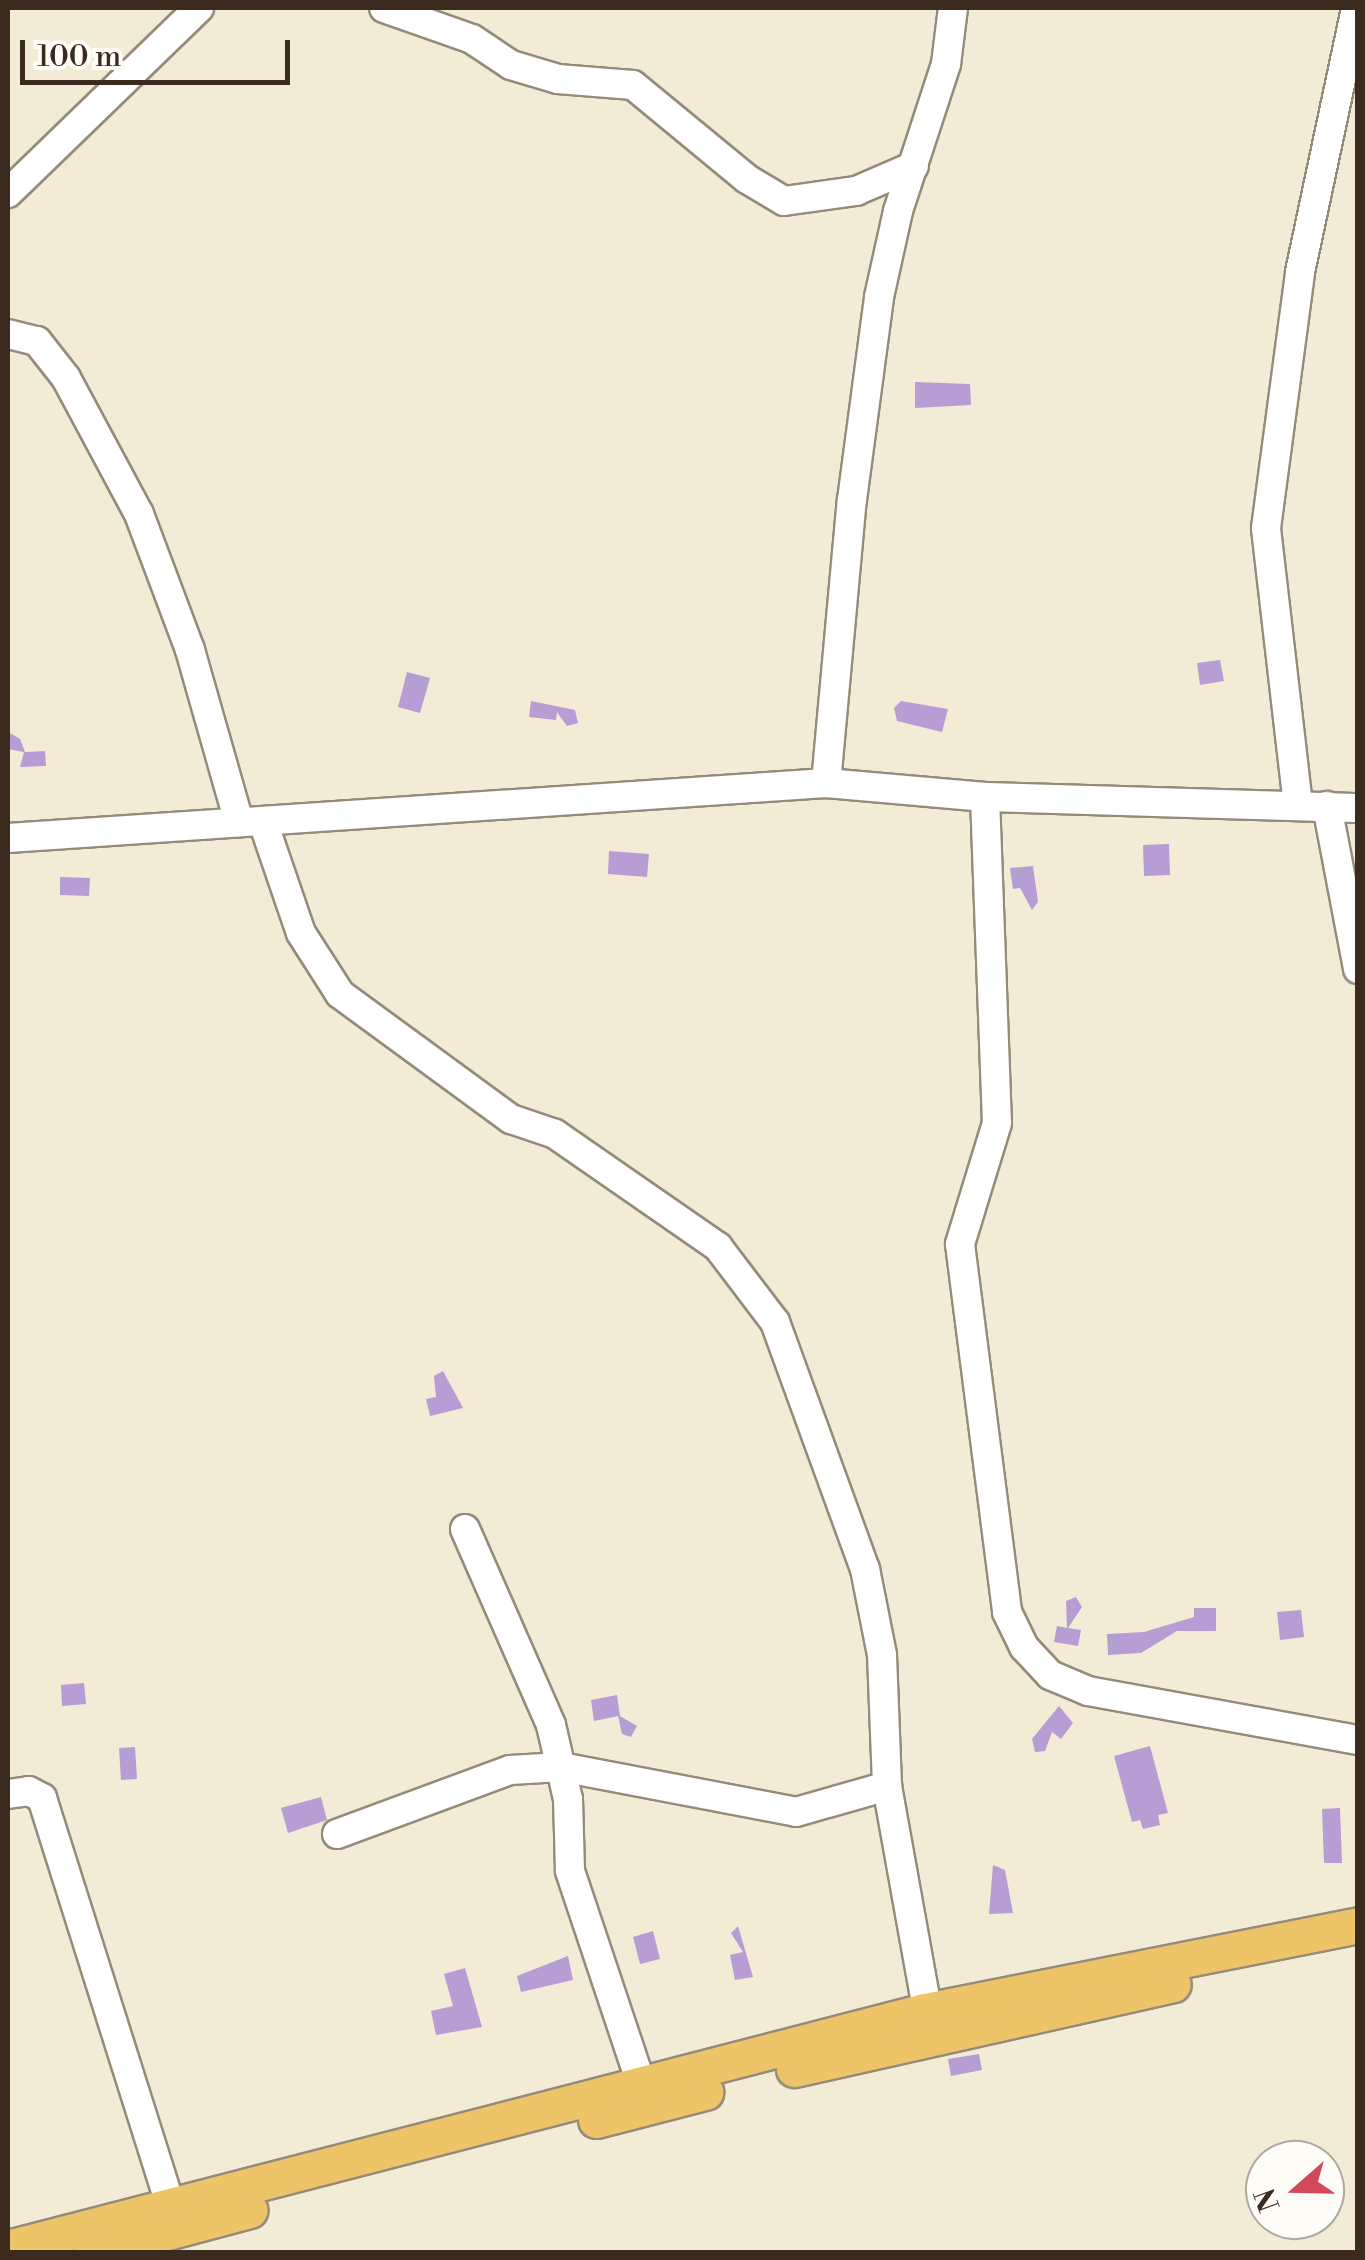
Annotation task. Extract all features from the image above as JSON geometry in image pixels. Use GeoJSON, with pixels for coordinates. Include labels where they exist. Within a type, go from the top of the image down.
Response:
{"type":"FeatureCollection","features":[{"type":"Feature","properties":{"kind":"main road"},"geometry":{"type":"LineString","coordinates":[[92,2252],[930,2024],[1358,1925]]}},
{"type":"Feature","properties":{"kind":"main road"},"geometry":{"type":"LineString","coordinates":[[8,2248],[641,2082],[930,2024],[1358,1948]]}},
{"type":"Feature","properties":{"kind":"street"},"geometry":{"type":"LineString","coordinates":[[8,193],[199,8]]}},
{"type":"Feature","properties":{"kind":"street"},"geometry":{"type":"LineString","coordinates":[[384,8],[455,32],[511,65],[558,79],[633,85],[747,179],[784,201],[856,191],[914,166]]}},
{"type":"Feature","properties":{"kind":"street"},"geometry":{"type":"LineString","coordinates":[[826,783],[852,500],[880,297],[946,64],[953,8]]}},
{"type":"Feature","properties":{"kind":"street"},"geometry":{"type":"LineString","coordinates":[[1298,805],[1266,528],[1300,272],[1356,8]]}},
{"type":"Feature","properties":{"kind":"street"},"geometry":{"type":"LineString","coordinates":[[8,334],[37,341],[66,378],[138,514],[251,822],[301,934],[340,994],[511,1119],[555,1134],[718,1248],[775,1322],[865,1569],[882,1655],[887,1786],[930,2024]]}},
{"type":"Feature","properties":{"kind":"street"},"geometry":{"type":"LineString","coordinates":[[8,838],[251,822],[409,806],[826,783],[985,797],[1358,808]]}},
{"type":"Feature","properties":{"kind":"street"},"geometry":{"type":"LineString","coordinates":[[985,797],[997,1123],[960,1244],[1007,1612],[1024,1647],[1050,1675],[1088,1691],[1358,1740]]}},
{"type":"Feature","properties":{"kind":"street"},"geometry":{"type":"LineString","coordinates":[[1327,806],[1358,969]]}},
{"type":"Feature","properties":{"kind":"street"},"geometry":{"type":"LineString","coordinates":[[465,1529],[551,1725],[561,1767],[570,1872],[641,2082]]}},
{"type":"Feature","properties":{"kind":"street"},"geometry":{"type":"LineString","coordinates":[[337,1834],[510,1770],[561,1767],[796,1812],[887,1786]]}},
{"type":"Feature","properties":{"kind":"street"},"geometry":{"type":"LineString","coordinates":[[8,1794],[29,1791],[42,1798],[171,2206]]}},
{"type":"Feature","properties":{"kind":"building"},"geometry":{"type":"Polygon","coordinates":[[[915,382],[970,384],[971,405],[915,408],[915,382]]]}},
{"type":"Feature","properties":{"kind":"building"},"geometry":{"type":"Polygon","coordinates":[[[1220,660],[1224,681],[1200,685],[1197,663],[1220,660]]]}},
{"type":"Feature","properties":{"kind":"building"},"geometry":{"type":"Polygon","coordinates":[[[407,672],[430,678],[420,713],[398,707],[407,672]]]}},
{"type":"Feature","properties":{"kind":"building"},"geometry":{"type":"Polygon","coordinates":[[[531,701],[575,710],[578,723],[567,726],[557,712],[556,720],[529,717],[531,701]]]}},
{"type":"Feature","properties":{"kind":"building"},"geometry":{"type":"Polygon","coordinates":[[[901,701],[948,709],[942,732],[897,721],[894,708],[901,701]]]}},
{"type":"Feature","properties":{"kind":"building"},"geometry":{"type":"Polygon","coordinates":[[[8,732],[20,739],[25,752],[45,751],[46,766],[20,767],[24,752],[8,749],[8,732]]]}},
{"type":"Feature","properties":{"kind":"building"},"geometry":{"type":"Polygon","coordinates":[[[1169,844],[1170,875],[1144,876],[1143,845],[1169,844]]]}},
{"type":"Feature","properties":{"kind":"building"},"geometry":{"type":"Polygon","coordinates":[[[609,851],[649,854],[647,877],[608,874],[609,851]]]}},
{"type":"Feature","properties":{"kind":"building"},"geometry":{"type":"Polygon","coordinates":[[[1033,866],[1038,902],[1032,910],[1020,888],[1013,889],[1010,868],[1033,866]]]}},
{"type":"Feature","properties":{"kind":"building"},"geometry":{"type":"Polygon","coordinates":[[[60,877],[90,878],[89,896],[60,895],[60,877]]]}},
{"type":"Feature","properties":{"kind":"building"},"geometry":{"type":"Polygon","coordinates":[[[443,1371],[463,1408],[430,1416],[426,1399],[436,1397],[434,1376],[443,1371]]]}},
{"type":"Feature","properties":{"kind":"building"},"geometry":{"type":"Polygon","coordinates":[[[1076,1597],[1082,1607],[1068,1628],[1081,1630],[1078,1646],[1054,1642],[1057,1626],[1067,1628],[1066,1601],[1076,1597]]]}},
{"type":"Feature","properties":{"kind":"building"},"geometry":{"type":"Polygon","coordinates":[[[1194,1608],[1216,1608],[1216,1631],[1177,1631],[1141,1653],[1108,1655],[1107,1634],[1144,1632],[1194,1617],[1194,1608]]]}},
{"type":"Feature","properties":{"kind":"building"},"geometry":{"type":"Polygon","coordinates":[[[1301,1610],[1304,1637],[1280,1640],[1277,1612],[1301,1610]]]}},
{"type":"Feature","properties":{"kind":"building"},"geometry":{"type":"Polygon","coordinates":[[[84,1683],[86,1704],[62,1706],[61,1685],[84,1683]]]}},
{"type":"Feature","properties":{"kind":"building"},"geometry":{"type":"Polygon","coordinates":[[[617,1695],[620,1716],[637,1726],[631,1737],[622,1734],[618,1716],[594,1721],[591,1700],[617,1695]]]}},
{"type":"Feature","properties":{"kind":"building"},"geometry":{"type":"Polygon","coordinates":[[[1059,1706],[1073,1723],[1061,1739],[1052,1732],[1045,1751],[1035,1752],[1032,1739],[1059,1706]]]}},
{"type":"Feature","properties":{"kind":"building"},"geometry":{"type":"Polygon","coordinates":[[[1150,1746],[1168,1813],[1158,1815],[1160,1825],[1143,1829],[1140,1820],[1132,1822],[1114,1756],[1150,1746]]]}},
{"type":"Feature","properties":{"kind":"building"},"geometry":{"type":"Polygon","coordinates":[[[135,1747],[137,1779],[121,1780],[119,1748],[135,1747]]]}},
{"type":"Feature","properties":{"kind":"building"},"geometry":{"type":"Polygon","coordinates":[[[321,1797],[327,1820],[288,1833],[281,1808],[321,1797]]]}},
{"type":"Feature","properties":{"kind":"building"},"geometry":{"type":"Polygon","coordinates":[[[1340,1808],[1342,1863],[1324,1863],[1322,1809],[1340,1808]]]}},
{"type":"Feature","properties":{"kind":"building"},"geometry":{"type":"Polygon","coordinates":[[[993,1865],[1005,1870],[1013,1913],[989,1914],[993,1865]]]}},
{"type":"Feature","properties":{"kind":"building"},"geometry":{"type":"Polygon","coordinates":[[[738,1926],[753,1977],[735,1980],[730,1955],[743,1952],[731,1933],[738,1926]]]}},
{"type":"Feature","properties":{"kind":"building"},"geometry":{"type":"Polygon","coordinates":[[[653,1931],[660,1959],[640,1964],[633,1937],[653,1931]]]}},
{"type":"Feature","properties":{"kind":"building"},"geometry":{"type":"Polygon","coordinates":[[[568,1956],[573,1980],[521,1992],[517,1976],[568,1956]]]}},
{"type":"Feature","properties":{"kind":"building"},"geometry":{"type":"Polygon","coordinates":[[[465,1968],[482,2027],[436,2035],[431,2011],[453,2006],[444,1974],[465,1968]]]}},
{"type":"Feature","properties":{"kind":"building"},"geometry":{"type":"Polygon","coordinates":[[[979,2054],[982,2070],[951,2076],[948,2059],[979,2054]]]}}]}
